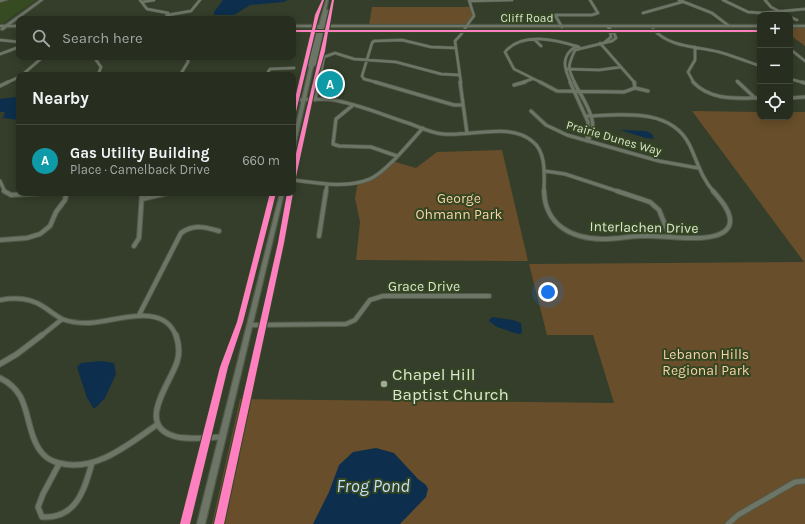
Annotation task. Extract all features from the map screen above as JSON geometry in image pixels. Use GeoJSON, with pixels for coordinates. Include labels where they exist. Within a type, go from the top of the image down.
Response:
{"type":"FeatureCollection","features":[{"type":"Feature","properties":{"kind":"main road"},"geometry":{"type":"LineString","coordinates":[[296,134],[311,67],[310,64],[328,0]]}},
{"type":"Feature","properties":{"kind":"main road"},"geometry":{"type":"LineString","coordinates":[[311,67],[314,64],[329,3],[328,0]]}},
{"type":"Feature","properties":{"kind":"main road","name":"Cliff Road"},"geometry":{"type":"LineString","coordinates":[[466,28],[562,26],[609,29],[729,26],[757,28]]}},
{"type":"Feature","properties":{"kind":"main road"},"geometry":{"type":"LineString","coordinates":[[1,28],[16,28]]}},
{"type":"Feature","properties":{"kind":"main road","name":"Cliff Road"},"geometry":{"type":"LineString","coordinates":[[296,28],[757,28]]}},
{"type":"Feature","properties":{"kind":"main road"},"geometry":{"type":"LineString","coordinates":[[793,28],[805,28]]}},
{"type":"Feature","properties":{"kind":"main road"},"geometry":{"type":"LineString","coordinates":[[202,524],[281,196]]}},
{"type":"Feature","properties":{"kind":"street"},"geometry":{"type":"LineString","coordinates":[[0,1],[6,0]]}},
{"type":"Feature","properties":{"kind":"street"},"geometry":{"type":"LineString","coordinates":[[19,16],[42,0]]}},
{"type":"Feature","properties":{"kind":"street"},"geometry":{"type":"LineString","coordinates":[[154,0],[141,1],[147,10],[165,11],[168,15],[190,11],[200,0]]}},
{"type":"Feature","properties":{"kind":"street"},"geometry":{"type":"LineString","coordinates":[[467,134],[455,41],[464,33],[474,16],[469,1],[512,0]]}},
{"type":"Feature","properties":{"kind":"street"},"geometry":{"type":"LineString","coordinates":[[562,26],[555,15],[592,15],[598,13],[590,0]]}},
{"type":"Feature","properties":{"kind":"street"},"geometry":{"type":"LineString","coordinates":[[679,0],[712,13],[729,26]]}},
{"type":"Feature","properties":{"kind":"street"},"geometry":{"type":"LineString","coordinates":[[722,0],[748,12],[805,9]]}},
{"type":"Feature","properties":{"kind":"street"},"geometry":{"type":"LineString","coordinates":[[765,0],[771,7],[778,11]]}},
{"type":"Feature","properties":{"kind":"street"},"geometry":{"type":"LineString","coordinates":[[643,12],[682,2]]}},
{"type":"Feature","properties":{"kind":"street"},"geometry":{"type":"LineString","coordinates":[[1,28],[16,18]]}},
{"type":"Feature","properties":{"kind":"street"},"geometry":{"type":"LineString","coordinates":[[793,18],[797,20]]}},
{"type":"Feature","properties":{"kind":"street"},"geometry":{"type":"LineString","coordinates":[[609,29],[615,36],[615,40],[601,44],[577,47],[558,41],[535,40],[516,42],[508,47],[505,52],[514,69],[557,91],[624,92],[635,88],[648,91]]}},
{"type":"Feature","properties":{"kind":"street"},"geometry":{"type":"LineString","coordinates":[[652,29],[664,40],[725,53],[757,65]]}},
{"type":"Feature","properties":{"kind":"street"},"geometry":{"type":"LineString","coordinates":[[0,40],[16,42]]}},
{"type":"Feature","properties":{"kind":"street"},"geometry":{"type":"LineString","coordinates":[[456,48],[431,48],[402,40],[377,40],[372,43],[362,76],[364,79],[454,105],[463,105]]}},
{"type":"Feature","properties":{"kind":"street"},"geometry":{"type":"LineString","coordinates":[[535,40],[541,46]]}},
{"type":"Feature","properties":{"kind":"street"},"geometry":{"type":"LineString","coordinates":[[601,44],[632,80],[635,88]]}},
{"type":"Feature","properties":{"kind":"street"},"geometry":{"type":"LineString","coordinates":[[577,47],[572,53],[566,69],[574,91],[588,116],[593,121],[594,130],[591,138],[587,140]]}},
{"type":"Feature","properties":{"kind":"street"},"geometry":{"type":"LineString","coordinates":[[695,47],[695,60],[688,72],[699,90],[707,95],[717,98],[756,98]]}},
{"type":"Feature","properties":{"kind":"street"},"geometry":{"type":"LineString","coordinates":[[0,54],[16,48]]}},
{"type":"Feature","properties":{"kind":"street"},"geometry":{"type":"LineString","coordinates":[[793,51],[805,61]]}},
{"type":"Feature","properties":{"kind":"street"},"geometry":{"type":"LineString","coordinates":[[315,100],[326,55],[335,53],[354,59],[396,62],[441,74],[459,75]]}},
{"type":"Feature","properties":{"kind":"street"},"geometry":{"type":"LineString","coordinates":[[26,72],[40,60]]}},
{"type":"Feature","properties":{"kind":"street"},"geometry":{"type":"LineString","coordinates":[[96,60],[101,67],[99,72]]}},
{"type":"Feature","properties":{"kind":"street"},"geometry":{"type":"LineString","coordinates":[[182,72],[188,60]]}},
{"type":"Feature","properties":{"kind":"street"},"geometry":{"type":"LineString","coordinates":[[566,69],[599,70],[621,67]]}},
{"type":"Feature","properties":{"kind":"street"},"geometry":{"type":"LineString","coordinates":[[268,72],[270,69],[294,68]]}},
{"type":"Feature","properties":{"kind":"street"},"geometry":{"type":"LineString","coordinates":[[566,69],[579,91],[588,116],[589,128],[586,136],[587,140]]}},
{"type":"Feature","properties":{"kind":"street"},"geometry":{"type":"LineString","coordinates":[[0,86],[16,78]]}},
{"type":"Feature","properties":{"kind":"street"},"geometry":{"type":"LineString","coordinates":[[514,85],[532,79]]}},
{"type":"Feature","properties":{"kind":"street"},"geometry":{"type":"LineString","coordinates":[[793,80],[805,83]]}},
{"type":"Feature","properties":{"kind":"street"},"geometry":{"type":"LineString","coordinates":[[737,81],[756,98]]}},
{"type":"Feature","properties":{"kind":"street"},"geometry":{"type":"LineString","coordinates":[[793,98],[805,97]]}},
{"type":"Feature","properties":{"kind":"street","name":"Interlachen Drive"},"geometry":{"type":"LineString","coordinates":[[296,100],[332,100],[444,134],[511,133],[526,137],[533,142],[542,158],[545,171],[545,208],[552,219],[562,228],[576,235],[604,239],[636,236],[708,238],[725,231],[729,225],[730,217],[727,209],[707,185],[682,134],[675,126],[644,116],[588,116]]}},
{"type":"Feature","properties":{"kind":"street"},"geometry":{"type":"LineString","coordinates":[[352,106],[336,119],[334,144],[339,146],[371,147],[397,156]]}},
{"type":"Feature","properties":{"kind":"street","name":"Prairie Dunes Way"},"geometry":{"type":"LineString","coordinates":[[531,111],[546,125],[567,135],[659,161],[698,168]]}},
{"type":"Feature","properties":{"kind":"street"},"geometry":{"type":"LineString","coordinates":[[296,180],[327,184],[352,183],[370,179],[382,172],[423,128]]}},
{"type":"Feature","properties":{"kind":"street"},"geometry":{"type":"LineString","coordinates":[[545,171],[565,174],[650,202],[660,210],[670,237]]}},
{"type":"Feature","properties":{"kind":"street"},"geometry":{"type":"LineString","coordinates":[[0,181],[5,193],[16,195]]}},
{"type":"Feature","properties":{"kind":"street"},"geometry":{"type":"LineString","coordinates":[[319,236],[327,184]]}},
{"type":"Feature","properties":{"kind":"street"},"geometry":{"type":"LineString","coordinates":[[0,240],[31,237],[40,234],[50,226],[56,212],[65,200],[66,196]]}},
{"type":"Feature","properties":{"kind":"street"},"geometry":{"type":"LineString","coordinates":[[134,246],[139,238],[142,199],[155,196]]}},
{"type":"Feature","properties":{"kind":"street"},"geometry":{"type":"LineString","coordinates":[[139,315],[181,233],[193,226],[204,226],[219,231]]}},
{"type":"Feature","properties":{"kind":"street","name":"Grace Drive"},"geometry":{"type":"LineString","coordinates":[[250,325],[346,324],[355,320],[370,300],[383,296],[489,296]]}},
{"type":"Feature","properties":{"kind":"street"},"geometry":{"type":"LineString","coordinates":[[0,300],[14,297],[29,299],[42,305],[61,320],[94,322],[139,315],[150,316],[166,322],[175,331],[180,346],[178,362],[158,401],[156,414],[158,424],[168,434],[180,438],[223,437]]}},
{"type":"Feature","properties":{"kind":"street"},"geometry":{"type":"LineString","coordinates":[[0,364],[16,354],[61,320]]}},
{"type":"Feature","properties":{"kind":"street"},"geometry":{"type":"LineString","coordinates":[[0,378],[17,387],[23,399],[37,448],[46,459],[59,464],[74,466],[92,463],[124,447],[158,424]]}},
{"type":"Feature","properties":{"kind":"street"},"geometry":{"type":"LineString","coordinates":[[59,464],[43,494],[38,507],[42,516],[48,520],[60,519],[70,513],[78,504],[84,493],[92,463]]}},
{"type":"Feature","properties":{"kind":"street"},"geometry":{"type":"LineString","coordinates":[[728,524],[738,515],[794,482],[805,481]]}},
{"type":"Feature","properties":{"kind":"shaded area"},"geometry":{"type":"Polygon","coordinates":[[[11,0],[36,0],[3,23],[0,23],[0,2],[11,0]]]}},
{"type":"Feature","properties":{"kind":"green space"},"geometry":{"type":"Polygon","coordinates":[[[372,7],[471,7],[474,16],[466,25],[369,25],[372,7]]]}},
{"type":"Feature","properties":{"kind":"green space"},"geometry":{"type":"Polygon","coordinates":[[[793,27],[805,27],[805,46],[793,37],[793,27]]]}},
{"type":"Feature","properties":{"kind":"green space","name":"Lebanon Hills Regional Park"},"geometry":{"type":"Polygon","coordinates":[[[692,111],[757,112],[757,120],[793,120],[793,112],[805,112],[805,524],[212,524],[240,399],[614,403],[593,335],[547,335],[529,264],[804,262],[692,111]]]}},
{"type":"Feature","properties":{"kind":"green space","name":"George Ohmann Park"},"geometry":{"type":"Polygon","coordinates":[[[502,150],[528,261],[356,260],[360,222],[355,198],[358,181],[373,177],[392,161],[416,168],[437,152],[502,150]]]}},
{"type":"Feature","properties":{"kind":"water"},"geometry":{"type":"Polygon","coordinates":[[[223,0],[288,0],[283,2],[250,5],[234,15],[214,15],[214,12],[223,0]]]}},
{"type":"Feature","properties":{"kind":"water"},"geometry":{"type":"Polygon","coordinates":[[[16,97],[16,120],[3,118],[5,112],[0,112],[0,99],[16,97]]]}},
{"type":"Feature","properties":{"kind":"water"},"geometry":{"type":"Polygon","coordinates":[[[620,130],[646,131],[652,134],[654,139],[646,138],[620,130]]]}},
{"type":"Feature","properties":{"kind":"water"},"geometry":{"type":"Polygon","coordinates":[[[493,317],[521,323],[521,334],[497,327],[489,321],[493,317]]]}},
{"type":"Feature","properties":{"kind":"water"},"geometry":{"type":"Polygon","coordinates":[[[101,361],[114,363],[116,374],[105,398],[94,409],[87,398],[77,367],[81,363],[101,361]]]}},
{"type":"Feature","properties":{"kind":"water","name":"Frog Pond"},"geometry":{"type":"Polygon","coordinates":[[[376,448],[394,453],[418,479],[426,485],[428,489],[426,497],[400,524],[313,524],[329,492],[339,465],[353,452],[376,448]]]}},
{"type":"Feature","properties":{"kind":"cycle path"},"geometry":{"type":"LineString","coordinates":[[296,103],[317,15],[323,0]]}},
{"type":"Feature","properties":{"kind":"cycle path"},"geometry":{"type":"LineString","coordinates":[[296,164],[315,79],[323,51],[333,0]]}},
{"type":"Feature","properties":{"kind":"cycle path"},"geometry":{"type":"LineString","coordinates":[[296,31],[757,31]]}},
{"type":"Feature","properties":{"kind":"cycle path"},"geometry":{"type":"LineString","coordinates":[[185,524],[224,367],[240,322],[272,196]]}},
{"type":"Feature","properties":{"kind":"cycle path"},"geometry":{"type":"LineString","coordinates":[[219,524],[281,243],[289,196]]}},
{"type":"Feature","properties":{"kind":"place","name":"Gas Utility Building"},"geometry":{"type":"Point","coordinates":[330,84]}},
{"type":"Feature","properties":{"kind":"place","name":"Chapel Hill Baptist Church"},"geometry":{"type":"Point","coordinates":[384,384]}}]}
